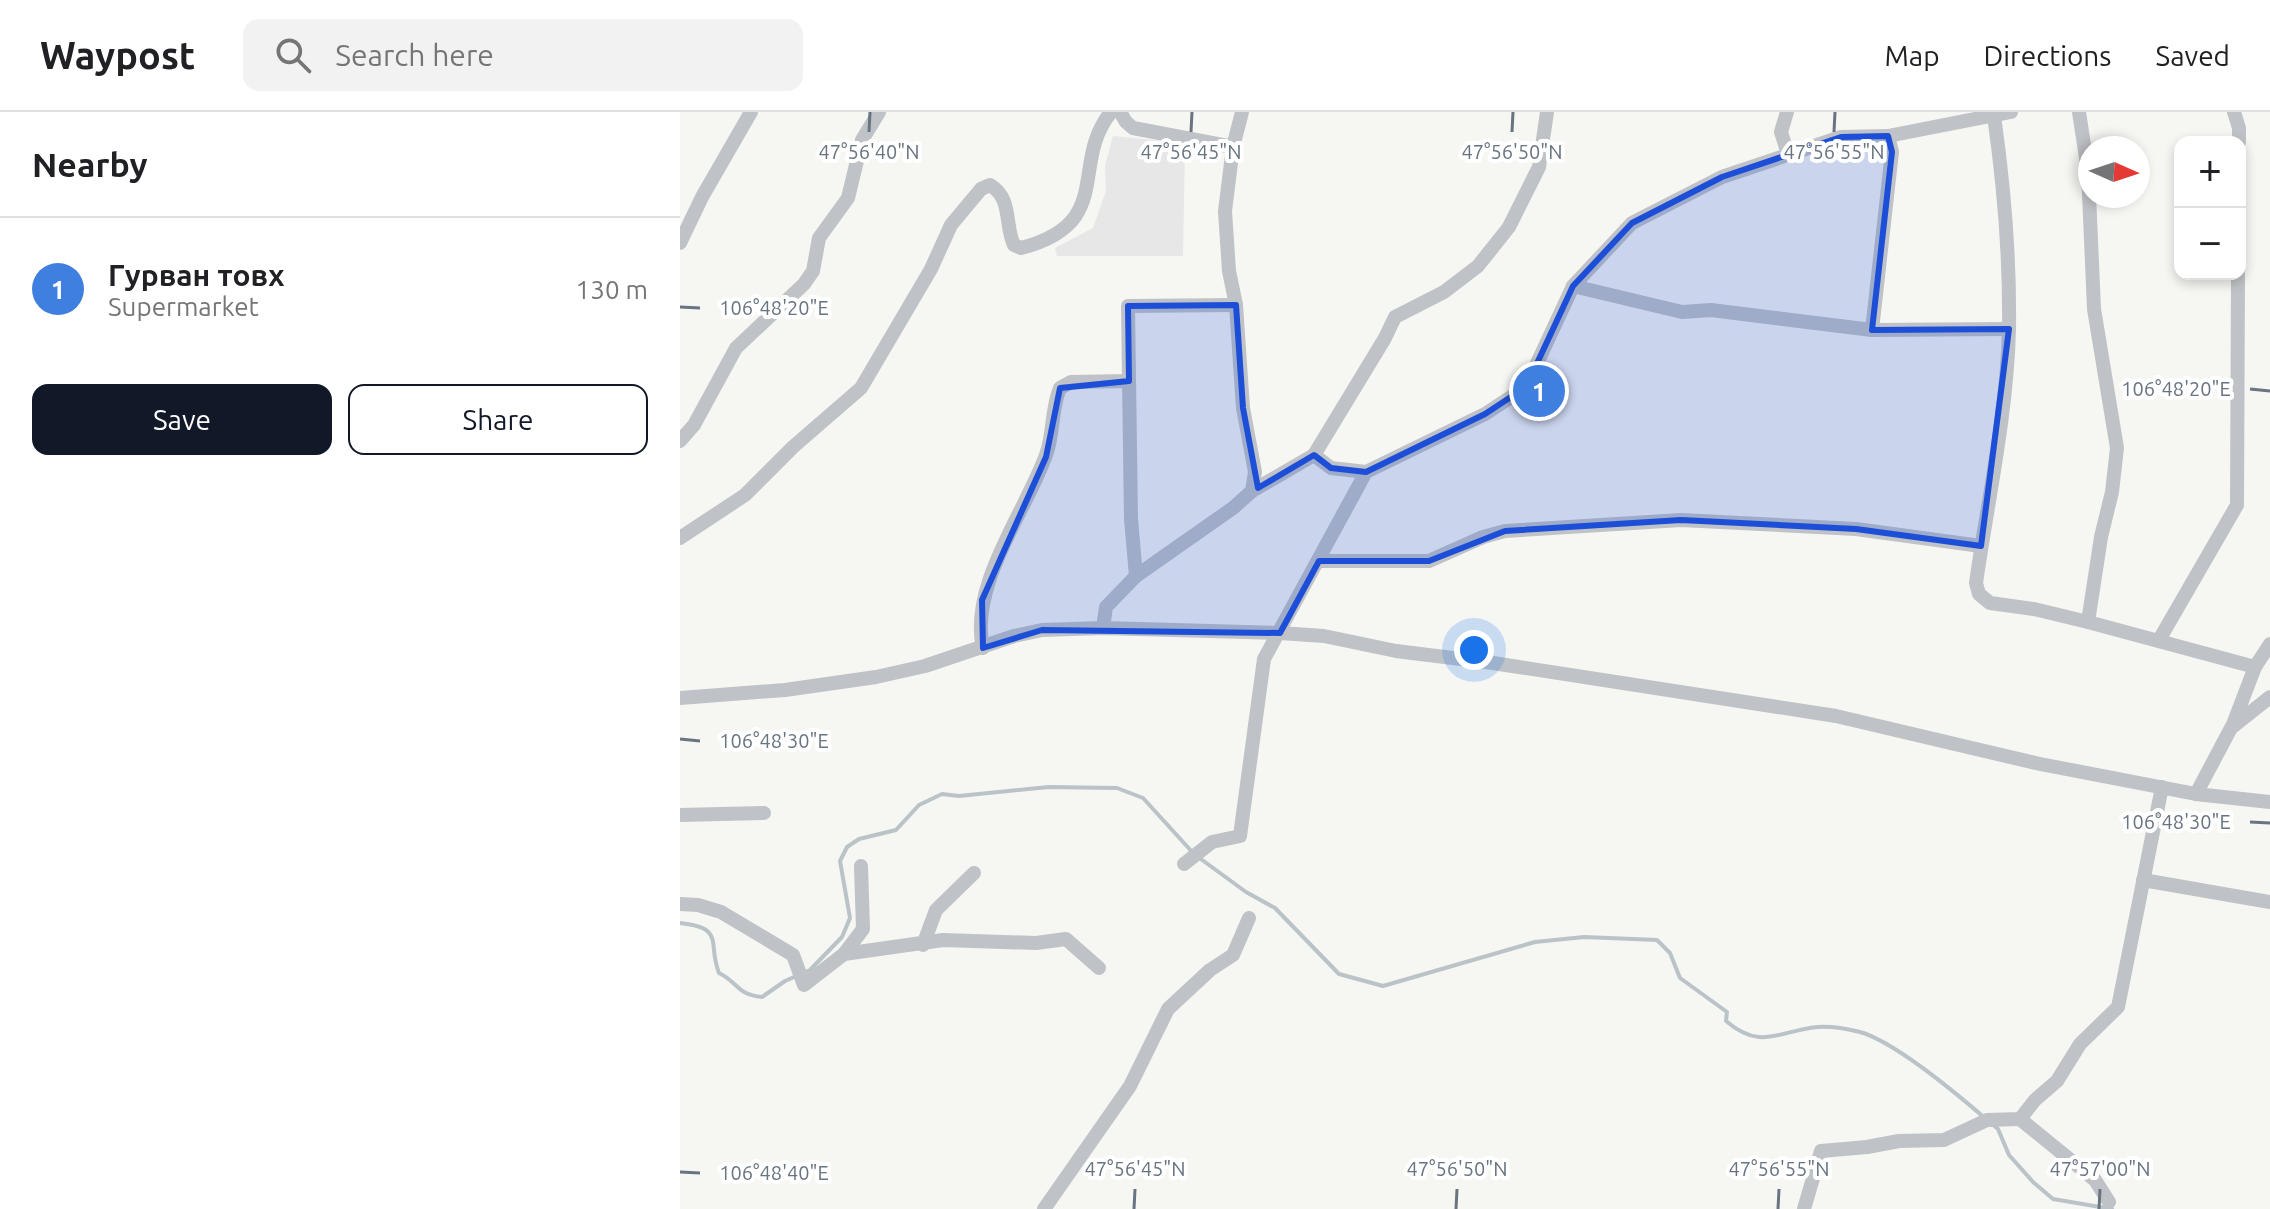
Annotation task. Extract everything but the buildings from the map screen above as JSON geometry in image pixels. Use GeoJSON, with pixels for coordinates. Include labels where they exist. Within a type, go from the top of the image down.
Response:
{"type":"FeatureCollection","features":[{"type":"Feature","properties":{"kind":"street"},"geometry":{"type":"LineString","coordinates":[[680,243],[702,197],[751,112]]}},
{"type":"Feature","properties":{"kind":"street"},"geometry":{"type":"LineString","coordinates":[[680,441],[694,425],[736,348],[804,284],[813,271],[819,238],[848,198],[862,140],[879,112]]}},
{"type":"Feature","properties":{"kind":"street"},"geometry":{"type":"LineString","coordinates":[[680,538],[745,495],[793,447],[861,388],[931,269],[951,225],[981,189],[990,185],[1004,199],[1010,237],[1014,245],[1021,248],[1059,232],[1075,217],[1089,186],[1098,134],[1111,112]]}},
{"type":"Feature","properties":{"kind":"street"},"geometry":{"type":"LineString","coordinates":[[1120,112],[1133,128],[1233,147]]}},
{"type":"Feature","properties":{"kind":"street"},"geometry":{"type":"LineString","coordinates":[[1242,112],[1233,147],[1225,211],[1229,271],[1236,305],[1243,408],[1255,472],[1252,491]]}},
{"type":"Feature","properties":{"kind":"street"},"geometry":{"type":"LineString","coordinates":[[1103,628],[1106,607],[1136,576],[1233,508],[1252,491],[1314,455],[1395,317],[1444,292],[1478,266],[1509,227],[1539,167],[1547,112]]}},
{"type":"Feature","properties":{"kind":"street"},"geometry":{"type":"LineString","coordinates":[[1787,112],[1781,132],[1788,154]]}},
{"type":"Feature","properties":{"kind":"street"},"geometry":{"type":"LineString","coordinates":[[1314,455],[1331,468],[1366,472],[1485,414],[1526,387],[1573,286],[1632,223],[1722,177],[1841,137],[1888,136],[2011,112]]}},
{"type":"Feature","properties":{"kind":"street"},"geometry":{"type":"LineString","coordinates":[[2079,112],[2088,171],[2094,309],[2117,448],[2088,622]]}},
{"type":"Feature","properties":{"kind":"street"},"geometry":{"type":"LineString","coordinates":[[2234,112],[2239,136]]}},
{"type":"Feature","properties":{"kind":"street"},"geometry":{"type":"LineString","coordinates":[[1994,116],[2004,183],[2009,329],[1999,437],[1976,583],[1979,594],[1990,603],[2034,609],[2088,622],[2255,667]]}},
{"type":"Feature","properties":{"kind":"street"},"geometry":{"type":"LineString","coordinates":[[1872,330],[1892,152],[1888,136]]}},
{"type":"Feature","properties":{"kind":"street"},"geometry":{"type":"LineString","coordinates":[[2159,640],[2237,505],[2238,280]]}},
{"type":"Feature","properties":{"kind":"street"},"geometry":{"type":"LineString","coordinates":[[1573,286],[1682,312],[1711,310],[1872,330],[2009,329]]}},
{"type":"Feature","properties":{"kind":"street"},"geometry":{"type":"LineString","coordinates":[[1136,576],[1131,519],[1128,306],[1236,305]]}},
{"type":"Feature","properties":{"kind":"street"},"geometry":{"type":"LineString","coordinates":[[983,648],[979,632],[982,600],[1019,511],[1046,457],[1060,388],[1071,382],[1129,381]]}},
{"type":"Feature","properties":{"kind":"street"},"geometry":{"type":"LineString","coordinates":[[1191,859],[1212,842],[1240,836],[1264,659],[1366,472]]}},
{"type":"Feature","properties":{"kind":"street"},"geometry":{"type":"LineString","coordinates":[[1319,561],[1429,561],[1483,537],[1505,531],[1681,520],[1856,529],[1981,546]]}},
{"type":"Feature","properties":{"kind":"street"},"geometry":{"type":"LineString","coordinates":[[680,698],[853,681],[925,666],[1042,630],[1103,628],[1280,633],[1324,636],[1396,651],[1836,716],[2040,764],[2196,794],[2270,802]]}},
{"type":"Feature","properties":{"kind":"street"},"geometry":{"type":"LineString","coordinates":[[2196,794],[2231,728],[2255,667],[2270,644]]}},
{"type":"Feature","properties":{"kind":"street"},"geometry":{"type":"LineString","coordinates":[[2231,728],[2270,697]]}},
{"type":"Feature","properties":{"kind":"street"},"geometry":{"type":"LineString","coordinates":[[2020,1119],[2035,1100],[2057,1081],[2080,1044],[2118,1007],[2162,787]]}},
{"type":"Feature","properties":{"kind":"street"},"geometry":{"type":"LineString","coordinates":[[680,815],[764,813]]}},
{"type":"Feature","properties":{"kind":"street"},"geometry":{"type":"LineString","coordinates":[[844,954],[863,929],[861,866]]}},
{"type":"Feature","properties":{"kind":"street"},"geometry":{"type":"LineString","coordinates":[[923,945],[936,910],[974,873]]}},
{"type":"Feature","properties":{"kind":"street"},"geometry":{"type":"LineString","coordinates":[[2143,880],[2270,902]]}},
{"type":"Feature","properties":{"kind":"street"},"geometry":{"type":"LineString","coordinates":[[680,904],[698,905],[721,912],[793,955],[801,978],[844,954],[943,940],[1036,943],[1066,939],[1099,968]]}},
{"type":"Feature","properties":{"kind":"street"},"geometry":{"type":"LineString","coordinates":[[1044,1209],[1130,1086],[1168,1009],[1210,970],[1233,955],[1249,918]]}},
{"type":"Feature","properties":{"kind":"street"},"geometry":{"type":"LineString","coordinates":[[1804,1209],[1821,1151],[1899,1141],[1944,1140],[1987,1120],[2020,1119],[2095,1180],[2109,1202]]}},
{"type":"Feature","properties":{"kind":"highlighted area"},"geometry":{"type":"Polygon","coordinates":[[[1888,136],[1892,152],[1872,330],[2009,329],[1981,546],[1856,529],[1681,520],[1505,531],[1429,561],[1319,561],[1280,633],[1042,630],[983,648],[982,600],[1046,457],[1060,388],[1129,381],[1128,306],[1236,305],[1243,408],[1258,488],[1314,455],[1331,468],[1366,472],[1485,414],[1526,387],[1573,286],[1632,223],[1722,177],[1841,137],[1888,136]]]}},
{"type":"Feature","properties":{"kind":"shaded area"},"geometry":{"type":"Polygon","coordinates":[[[1113,136],[1185,143],[1183,256],[1057,256],[1055,248],[1093,228],[1106,191],[1105,166],[1113,136]]]}},
{"type":"Feature","properties":{"kind":"waterway"},"geometry":{"type":"LineString","coordinates":[[680,923],[694,925],[709,933],[719,973],[742,991],[762,997],[785,981],[810,970],[842,937],[850,918],[840,861],[847,847],[859,839],[896,830],[919,805],[942,794],[959,796],[1049,787],[1117,788],[1143,798],[1194,854],[1246,892],[1275,908],[1339,974],[1383,986],[1535,942],[1584,937],[1657,940],[1670,953],[1680,978],[1727,1012],[1726,1021],[1738,1030],[1760,1037],[1817,1027],[1860,1032],[1908,1057],[1986,1119]]}},
{"type":"Feature","properties":{"kind":"waterway"},"geometry":{"type":"LineString","coordinates":[[1992,1124],[1998,1129],[2009,1155],[2053,1199],[2112,1209]]}},
{"type":"Feature","properties":{"kind":"place","name":"Гурван товх"},"geometry":{"type":"Point","coordinates":[1539,391]}}]}
